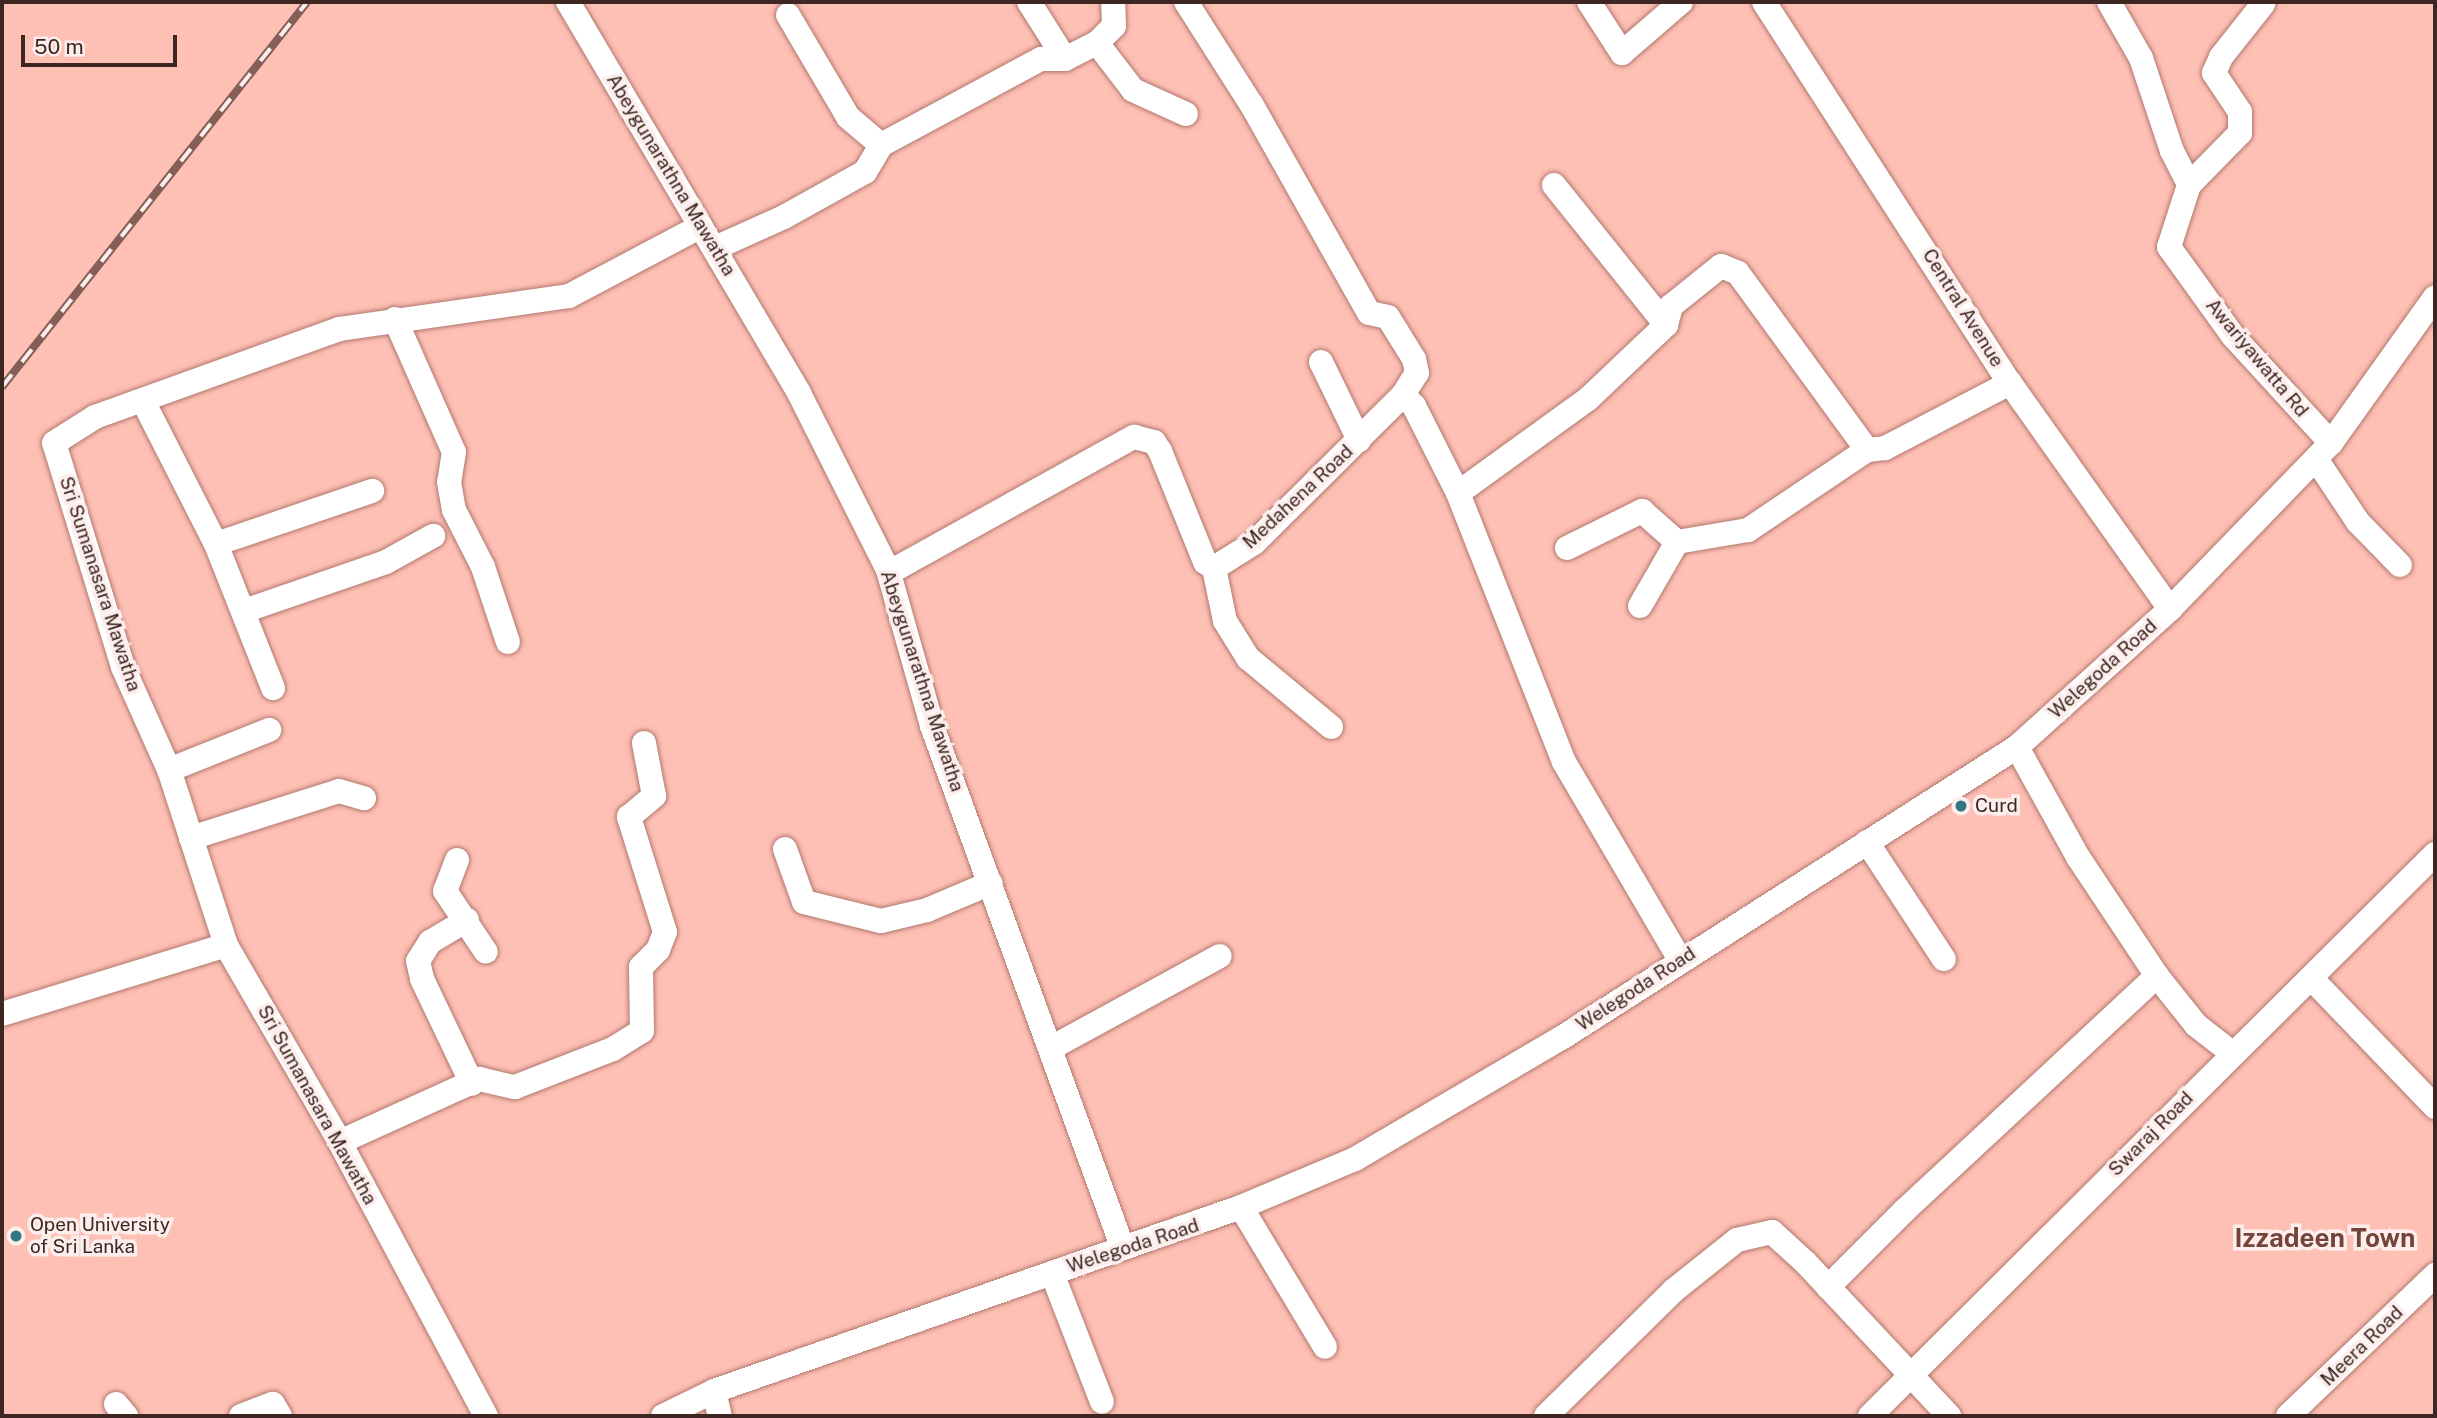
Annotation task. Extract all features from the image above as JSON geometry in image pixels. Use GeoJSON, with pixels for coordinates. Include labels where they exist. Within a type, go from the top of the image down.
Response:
{"type":"FeatureCollection","features":[{"type":"Feature","properties":{"kind":"street","name":"Abeygunarathna Mawatha"},"geometry":{"type":"LineString","coordinates":[[568,2],[799,393],[888,570],[932,726],[1122,1246]]}},
{"type":"Feature","properties":{"kind":"street"},"geometry":{"type":"LineString","coordinates":[[1028,2],[1065,59]]}},
{"type":"Feature","properties":{"kind":"street"},"geometry":{"type":"LineString","coordinates":[[715,248],[784,217],[865,172],[881,145],[1041,60],[1065,59],[1097,43],[1114,26],[1113,2]]}},
{"type":"Feature","properties":{"kind":"street"},"geometry":{"type":"LineString","coordinates":[[1186,2],[1251,104],[1369,313],[1388,317],[1414,359],[1417,373],[1403,396],[1414,406],[1458,493],[1564,762],[1680,960]]}},
{"type":"Feature","properties":{"kind":"street"},"geometry":{"type":"LineString","coordinates":[[1589,2],[1622,53],[1681,2]]}},
{"type":"Feature","properties":{"kind":"street","name":"Central Avenue"},"geometry":{"type":"LineString","coordinates":[[1764,2],[2010,383],[2170,609]]}},
{"type":"Feature","properties":{"kind":"street"},"geometry":{"type":"LineString","coordinates":[[2109,2],[2141,58],[2172,151],[2189,185],[2240,133],[2240,112],[2214,73],[2221,58],[2263,5]]}},
{"type":"Feature","properties":{"kind":"street"},"geometry":{"type":"LineString","coordinates":[[788,15],[848,117],[881,145]]}},
{"type":"Feature","properties":{"kind":"street"},"geometry":{"type":"LineString","coordinates":[[1097,43],[1133,90],[1186,114]]}},
{"type":"Feature","properties":{"kind":"street"},"geometry":{"type":"LineString","coordinates":[[1554,185],[1666,325]]}},
{"type":"Feature","properties":{"kind":"street","name":"Awariyawatta Rd"},"geometry":{"type":"LineString","coordinates":[[2189,185],[2169,247],[2233,336],[2323,451]]}},
{"type":"Feature","properties":{"kind":"street","name":"Sri Sumanasara Mawatha"},"geometry":{"type":"LineString","coordinates":[[486,1416],[340,1142],[226,944],[169,770],[123,667],[54,443],[95,417],[340,329],[394,319],[569,296],[701,226]]}},
{"type":"Feature","properties":{"kind":"street"},"geometry":{"type":"LineString","coordinates":[[1458,493],[1588,399],[1666,325],[1671,306],[1721,266],[1738,273],[1867,450]]}},
{"type":"Feature","properties":{"kind":"street","name":"Welegoda Road"},"geometry":{"type":"LineString","coordinates":[[663,1416],[714,1391],[1122,1246],[1203,1223],[1241,1207],[1355,1158],[1563,1037],[2017,747],[2170,609],[2323,451],[2435,297]]}},
{"type":"Feature","properties":{"kind":"street"},"geometry":{"type":"LineString","coordinates":[[394,319],[454,452],[449,482],[454,510],[483,567],[508,642]]}},
{"type":"Feature","properties":{"kind":"street"},"geometry":{"type":"LineString","coordinates":[[1321,362],[1359,440]]}},
{"type":"Feature","properties":{"kind":"street"},"geometry":{"type":"LineString","coordinates":[[1677,542],[1748,530],[1867,450],[1885,448],[2010,383]]}},
{"type":"Feature","properties":{"kind":"street","name":"Medahena Road"},"geometry":{"type":"LineString","coordinates":[[1214,568],[1254,543],[1403,396]]}},
{"type":"Feature","properties":{"kind":"street"},"geometry":{"type":"LineString","coordinates":[[143,401],[216,544],[273,688]]}},
{"type":"Feature","properties":{"kind":"street"},"geometry":{"type":"LineString","coordinates":[[888,570],[899,567],[1134,437],[1154,442],[1205,562],[1214,568],[1225,621],[1248,659],[1331,727]]}},
{"type":"Feature","properties":{"kind":"street"},"geometry":{"type":"LineString","coordinates":[[2323,451],[2358,522],[2400,565]]}},
{"type":"Feature","properties":{"kind":"street"},"geometry":{"type":"LineString","coordinates":[[216,544],[372,491]]}},
{"type":"Feature","properties":{"kind":"street"},"geometry":{"type":"LineString","coordinates":[[1567,548],[1643,511],[1677,542]]}},
{"type":"Feature","properties":{"kind":"street"},"geometry":{"type":"LineString","coordinates":[[244,611],[386,562],[433,536]]}},
{"type":"Feature","properties":{"kind":"street"},"geometry":{"type":"LineString","coordinates":[[1640,606],[1677,542]]}},
{"type":"Feature","properties":{"kind":"street"},"geometry":{"type":"LineString","coordinates":[[169,770],[269,730]]}},
{"type":"Feature","properties":{"kind":"street"},"geometry":{"type":"LineString","coordinates":[[340,1142],[479,1079],[515,1087],[614,1049],[642,1031],[641,967],[658,950],[665,932],[629,817],[654,796],[644,743]]}},
{"type":"Feature","properties":{"kind":"street"},"geometry":{"type":"LineString","coordinates":[[2017,747],[2078,857],[2157,976],[2196,1025],[2232,1053]]}},
{"type":"Feature","properties":{"kind":"street"},"geometry":{"type":"LineString","coordinates":[[191,838],[339,791],[364,798]]}},
{"type":"Feature","properties":{"kind":"street"},"geometry":{"type":"LineString","coordinates":[[1867,842],[1944,958]]}},
{"type":"Feature","properties":{"kind":"street"},"geometry":{"type":"LineString","coordinates":[[785,849],[804,902],[881,921],[928,910],[991,883]]}},
{"type":"Feature","properties":{"kind":"street","name":"Swaraj Road"},"geometry":{"type":"LineString","coordinates":[[1870,1416],[2435,854]]}},
{"type":"Feature","properties":{"kind":"street"},"geometry":{"type":"LineString","coordinates":[[457,860],[446,891],[486,952]]}},
{"type":"Feature","properties":{"kind":"street"},"geometry":{"type":"LineString","coordinates":[[467,920],[430,942],[418,961],[422,979],[472,1084]]}},
{"type":"Feature","properties":{"kind":"street"},"geometry":{"type":"LineString","coordinates":[[2,1014],[226,944]]}},
{"type":"Feature","properties":{"kind":"street"},"geometry":{"type":"LineString","coordinates":[[1051,1048],[1220,956]]}},
{"type":"Feature","properties":{"kind":"street"},"geometry":{"type":"LineString","coordinates":[[1828,1287],[1905,1210],[2157,976]]}},
{"type":"Feature","properties":{"kind":"street"},"geometry":{"type":"LineString","coordinates":[[2311,978],[2435,1107]]}},
{"type":"Feature","properties":{"kind":"street"},"geometry":{"type":"LineString","coordinates":[[1241,1207],[1325,1348]]}},
{"type":"Feature","properties":{"kind":"street"},"geometry":{"type":"LineString","coordinates":[[1546,1416],[1674,1291],[1737,1240],[1772,1232],[1828,1287],[1949,1416]]}},
{"type":"Feature","properties":{"kind":"street"},"geometry":{"type":"LineString","coordinates":[[1052,1273],[1101,1402]]}},
{"type":"Feature","properties":{"kind":"street","name":"Meera Road"},"geometry":{"type":"LineString","coordinates":[[2288,1416],[2435,1275]]}},
{"type":"Feature","properties":{"kind":"street"},"geometry":{"type":"LineString","coordinates":[[714,1391],[720,1416]]}},
{"type":"Feature","properties":{"kind":"street"},"geometry":{"type":"LineString","coordinates":[[241,1416],[273,1404],[280,1416]]}},
{"type":"Feature","properties":{"kind":"railway"},"geometry":{"type":"LineString","coordinates":[[2,387],[307,2]]}},
{"type":"Feature","properties":{"kind":"place","name":"Curd"},"geometry":{"type":"Point","coordinates":[1961,806]}},
{"type":"Feature","properties":{"kind":"place","name":"Open University of Sri Lanka"},"geometry":{"type":"Point","coordinates":[16,1236]}},
{"type":"Feature","properties":{"kind":"district","name":"Izzadeen Town"},"geometry":{"type":"Point","coordinates":[2325,1238]}}]}
